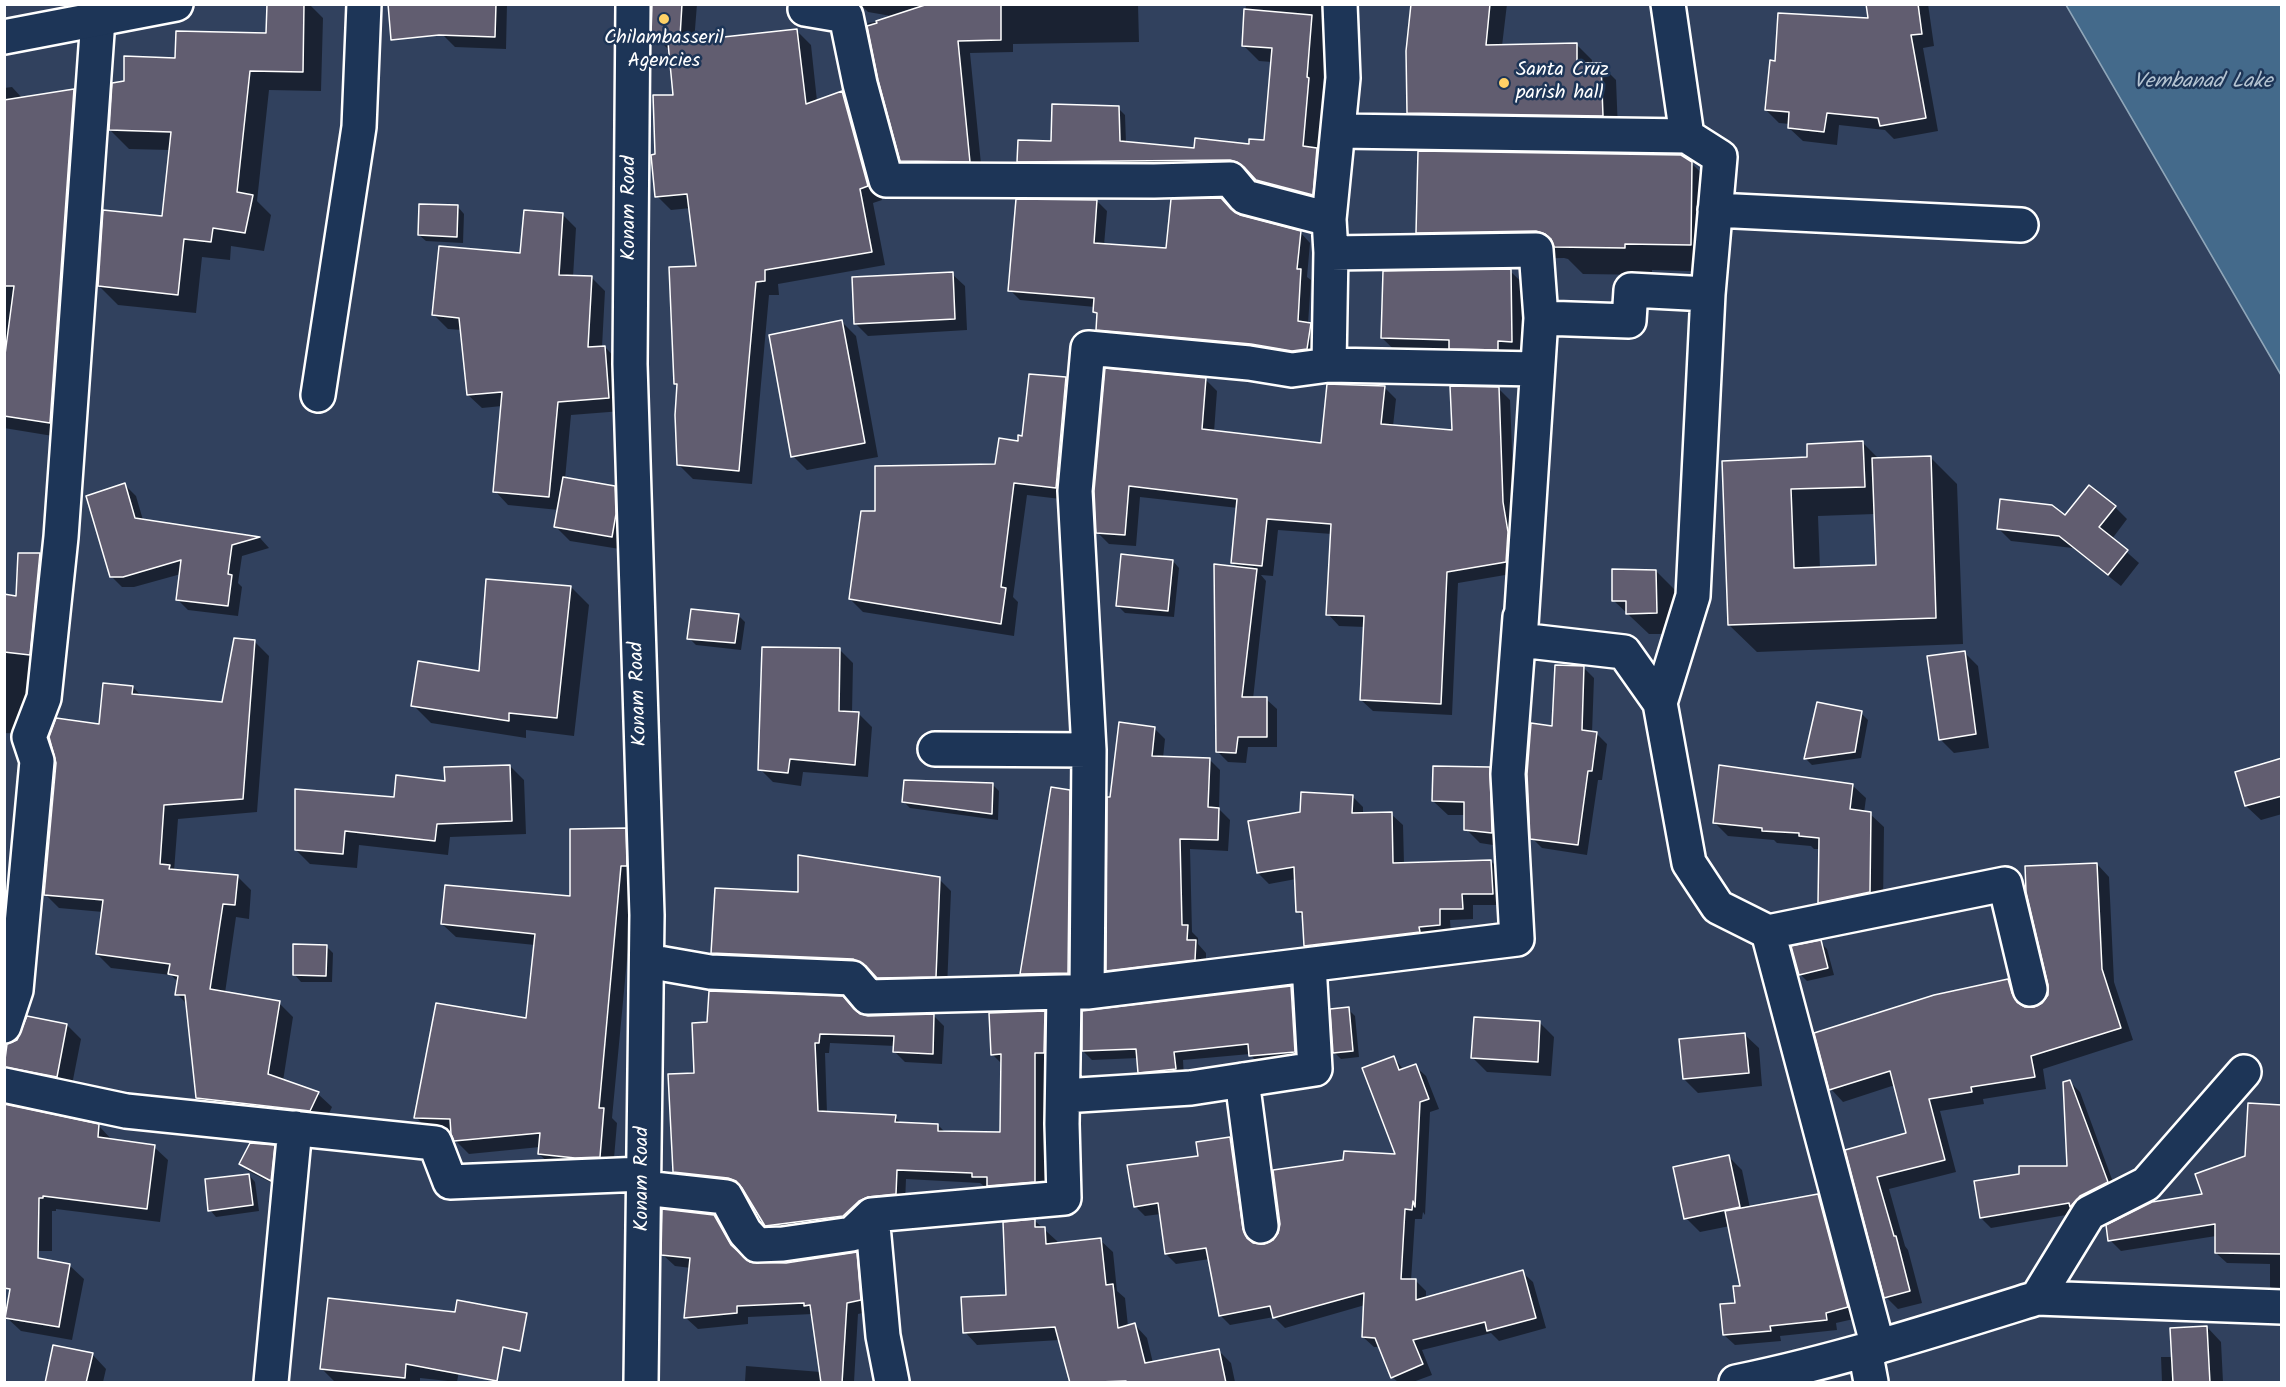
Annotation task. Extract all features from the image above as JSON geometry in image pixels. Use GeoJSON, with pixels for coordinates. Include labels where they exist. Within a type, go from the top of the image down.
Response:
{"type":"FeatureCollection","features":[{"type":"Feature","properties":{"kind":"street"},"geometry":{"type":"LineString","coordinates":[[4,37],[176,4]]}},
{"type":"Feature","properties":{"kind":"street"},"geometry":{"type":"LineString","coordinates":[[318,395],[359,127],[364,4]]}},
{"type":"Feature","properties":{"kind":"street","name":"Konam Road"},"geometry":{"type":"LineString","coordinates":[[633,4],[630,364],[647,961],[641,1383]]}},
{"type":"Feature","properties":{"kind":"street"},"geometry":{"type":"LineString","coordinates":[[806,4],[805,9],[846,16],[860,84],[886,180],[1230,179],[1245,197],[1330,235]]}},
{"type":"Feature","properties":{"kind":"street"},"geometry":{"type":"LineString","coordinates":[[1329,365],[1330,235],[1343,78],[1340,4]]}},
{"type":"Feature","properties":{"kind":"street"},"geometry":{"type":"LineString","coordinates":[[1668,4],[1687,136]]}},
{"type":"Feature","properties":{"kind":"street"},"geometry":{"type":"LineString","coordinates":[[4,1026],[16,990],[37,761],[29,737],[44,698],[61,537],[98,19]]}},
{"type":"Feature","properties":{"kind":"street"},"geometry":{"type":"LineString","coordinates":[[1339,130],[1687,136],[1720,157],[1707,294],[1693,596],[1660,703]]}},
{"type":"Feature","properties":{"kind":"street"},"geometry":{"type":"LineString","coordinates":[[1715,210],[2021,225]]}},
{"type":"Feature","properties":{"kind":"street"},"geometry":{"type":"LineString","coordinates":[[647,961],[710,972],[852,978],[868,997],[1076,992],[1517,939],[1508,774],[1541,318],[1536,250],[1331,253],[1330,235]]}},
{"type":"Feature","properties":{"kind":"street"},"geometry":{"type":"LineString","coordinates":[[1541,318],[1629,321],[1631,290],[1707,294]]}},
{"type":"Feature","properties":{"kind":"street"},"geometry":{"type":"LineString","coordinates":[[4,1085],[126,1111],[435,1143],[450,1182],[643,1181],[726,1197],[744,1232],[757,1245],[783,1244],[852,1234],[872,1215],[1064,1198],[1063,1096],[1076,992],[1089,750],[1075,491],[1088,348],[1249,363],[1292,370],[1329,365],[1537,369]]}},
{"type":"Feature","properties":{"kind":"street"},"geometry":{"type":"LineString","coordinates":[[1521,612],[1520,640],[1624,652],[1660,703],[1689,863],[1718,907],[1768,932],[2005,884],[2030,989]]}},
{"type":"Feature","properties":{"kind":"street"},"geometry":{"type":"LineString","coordinates":[[935,748],[1089,750]]}},
{"type":"Feature","properties":{"kind":"street"},"geometry":{"type":"LineString","coordinates":[[1768,932],[1871,1348],[1871,1383]]}},
{"type":"Feature","properties":{"kind":"street"},"geometry":{"type":"LineString","coordinates":[[1063,1096],[1191,1088],[1315,1069],[1310,965]]}},
{"type":"Feature","properties":{"kind":"street"},"geometry":{"type":"LineString","coordinates":[[2037,1298],[2089,1213],[2146,1184],[2244,1072]]}},
{"type":"Feature","properties":{"kind":"street"},"geometry":{"type":"LineString","coordinates":[[1242,1080],[1261,1226]]}},
{"type":"Feature","properties":{"kind":"street"},"geometry":{"type":"LineString","coordinates":[[271,1383],[295,1128]]}},
{"type":"Feature","properties":{"kind":"street"},"geometry":{"type":"LineString","coordinates":[[872,1215],[883,1336],[892,1383]]}},
{"type":"Feature","properties":{"kind":"street"},"geometry":{"type":"LineString","coordinates":[[1736,1383],[1783,1373],[2037,1298],[2282,1306]]}},
{"type":"Feature","properties":{"kind":"water","name":"Vembanad Lake"},"geometry":{"type":"Polygon","coordinates":[[[2066,5],[2281,5],[2281,375],[2066,5]]]}},
{"type":"Feature","properties":{"kind":"building"},"geometry":{"type":"Polygon","coordinates":[[[267,4],[304,4],[303,72],[250,71],[237,192],[253,195],[245,233],[213,228],[211,242],[184,239],[178,295],[98,286],[103,210],[162,216],[171,132],[109,130],[112,83],[124,81],[124,56],[175,58],[176,31],[266,33],[267,4]]]}},
{"type":"Feature","properties":{"kind":"building"},"geometry":{"type":"Polygon","coordinates":[[[388,4],[496,4],[495,37],[439,35],[391,40],[388,4]]]}},
{"type":"Feature","properties":{"kind":"building","name":"Chilambasseril Agencies"},"geometry":{"type":"Polygon","coordinates":[[[652,4],[682,4],[680,37],[651,35],[652,4]]]}},
{"type":"Feature","properties":{"kind":"building"},"geometry":{"type":"Polygon","coordinates":[[[928,4],[1001,4],[1001,40],[958,41],[970,162],[900,161],[878,80],[867,26],[928,4]]]}},
{"type":"Feature","properties":{"kind":"building","name":"Santa Cruz parish hall"},"geometry":{"type":"Polygon","coordinates":[[[1411,4],[1490,4],[1486,45],[1577,43],[1577,63],[1601,63],[1603,116],[1407,113],[1406,51],[1411,4]]]}},
{"type":"Feature","properties":{"kind":"building"},"geometry":{"type":"Polygon","coordinates":[[[1866,4],[1918,4],[1922,34],[1911,35],[1926,118],[1880,126],[1878,118],[1827,113],[1824,132],[1788,128],[1789,112],[1765,110],[1770,60],[1775,61],[1778,13],[1868,18],[1866,4]]]}},
{"type":"Feature","properties":{"kind":"building"},"geometry":{"type":"Polygon","coordinates":[[[1244,9],[1312,15],[1303,146],[1317,148],[1313,195],[1256,180],[1244,167],[1230,160],[1017,162],[1018,140],[1051,141],[1052,104],[1119,106],[1120,141],[1194,148],[1195,138],[1249,144],[1249,139],[1264,140],[1272,48],[1242,46],[1244,9]]]}},
{"type":"Feature","properties":{"kind":"building"},"geometry":{"type":"Polygon","coordinates":[[[797,29],[806,104],[842,91],[868,186],[860,189],[872,252],[765,270],[765,281],[756,282],[739,471],[677,465],[675,415],[677,384],[674,384],[669,267],[696,266],[687,194],[655,197],[651,155],[655,154],[653,95],[673,95],[668,43],[797,29]]]}},
{"type":"Feature","properties":{"kind":"building"},"geometry":{"type":"Polygon","coordinates":[[[74,89],[50,423],[4,416],[4,362],[14,286],[4,286],[4,100],[74,89]]]}},
{"type":"Feature","properties":{"kind":"building"},"geometry":{"type":"Polygon","coordinates":[[[1418,151],[1681,155],[1692,162],[1691,245],[1625,244],[1625,248],[1554,247],[1551,239],[1536,231],[1416,233],[1418,151]]]}},
{"type":"Feature","properties":{"kind":"building"},"geometry":{"type":"Polygon","coordinates":[[[1221,198],[1240,215],[1301,231],[1297,269],[1301,269],[1298,321],[1311,323],[1307,349],[1292,351],[1251,344],[1096,330],[1097,313],[1093,312],[1094,298],[1008,291],[1016,199],[1097,200],[1094,243],[1166,248],[1171,199],[1221,198]]]}},
{"type":"Feature","properties":{"kind":"building"},"geometry":{"type":"Polygon","coordinates":[[[419,204],[458,205],[457,237],[418,235],[419,204]]]}},
{"type":"Feature","properties":{"kind":"building"},"geometry":{"type":"Polygon","coordinates":[[[524,210],[563,213],[559,275],[592,276],[588,347],[605,346],[609,398],[558,402],[549,497],[493,492],[502,392],[467,395],[459,318],[432,315],[439,246],[520,253],[524,210]]]}},
{"type":"Feature","properties":{"kind":"building"},"geometry":{"type":"Polygon","coordinates":[[[1511,269],[1512,342],[1498,341],[1498,350],[1449,349],[1449,340],[1381,338],[1383,271],[1511,269]]]}},
{"type":"Feature","properties":{"kind":"building"},"geometry":{"type":"Polygon","coordinates":[[[953,272],[955,319],[854,324],[852,277],[953,272]]]}},
{"type":"Feature","properties":{"kind":"building"},"geometry":{"type":"Polygon","coordinates":[[[842,320],[865,443],[791,457],[769,335],[842,320]]]}},
{"type":"Feature","properties":{"kind":"building"},"geometry":{"type":"Polygon","coordinates":[[[1105,368],[1206,378],[1202,429],[1321,443],[1327,384],[1385,386],[1381,424],[1452,430],[1450,386],[1499,387],[1503,502],[1508,532],[1506,562],[1447,572],[1441,704],[1360,700],[1364,616],[1326,615],[1331,524],[1267,519],[1262,566],[1231,563],[1237,499],[1129,486],[1125,535],[1096,533],[1094,491],[1105,368]]]}},
{"type":"Feature","properties":{"kind":"building"},"geometry":{"type":"Polygon","coordinates":[[[1029,374],[1066,377],[1056,488],[1014,483],[1001,587],[1006,588],[1001,624],[849,599],[861,511],[875,511],[875,466],[995,464],[999,438],[1018,441],[1018,435],[1022,436],[1029,374]]]}},
{"type":"Feature","properties":{"kind":"building"},"geometry":{"type":"Polygon","coordinates":[[[1863,441],[1865,487],[1791,489],[1794,568],[1876,565],[1872,458],[1931,456],[1936,618],[1728,625],[1722,461],[1807,457],[1807,444],[1863,441]]]}},
{"type":"Feature","properties":{"kind":"building"},"geometry":{"type":"Polygon","coordinates":[[[563,477],[615,486],[616,514],[612,537],[554,527],[563,477]]]}},
{"type":"Feature","properties":{"kind":"building"},"geometry":{"type":"Polygon","coordinates":[[[125,483],[135,518],[260,537],[232,545],[228,574],[232,575],[228,606],[176,600],[181,560],[123,577],[110,577],[86,496],[125,483]]]}},
{"type":"Feature","properties":{"kind":"building"},"geometry":{"type":"Polygon","coordinates":[[[2089,485],[2116,506],[2099,527],[2128,550],[2108,575],[2059,536],[1997,529],[2000,499],[2052,505],[2065,515],[2089,485]]]}},
{"type":"Feature","properties":{"kind":"building"},"geometry":{"type":"Polygon","coordinates":[[[18,553],[40,553],[30,655],[4,652],[4,594],[16,596],[18,553]]]}},
{"type":"Feature","properties":{"kind":"building"},"geometry":{"type":"Polygon","coordinates":[[[1121,554],[1173,560],[1168,611],[1116,606],[1121,554]]]}},
{"type":"Feature","properties":{"kind":"building"},"geometry":{"type":"Polygon","coordinates":[[[1214,564],[1257,569],[1242,697],[1267,697],[1267,737],[1238,737],[1236,753],[1216,752],[1214,564]]]}},
{"type":"Feature","properties":{"kind":"building"},"geometry":{"type":"Polygon","coordinates":[[[1612,569],[1656,570],[1657,613],[1626,614],[1626,601],[1612,601],[1612,569]]]}},
{"type":"Feature","properties":{"kind":"building"},"geometry":{"type":"Polygon","coordinates":[[[486,579],[571,586],[557,718],[509,713],[509,721],[411,706],[418,661],[479,671],[486,579]]]}},
{"type":"Feature","properties":{"kind":"building"},"geometry":{"type":"Polygon","coordinates":[[[691,609],[739,614],[735,643],[687,639],[691,609]]]}},
{"type":"Feature","properties":{"kind":"building"},"geometry":{"type":"Polygon","coordinates":[[[234,638],[255,640],[243,799],[164,805],[160,864],[170,865],[169,869],[238,875],[235,905],[223,904],[210,989],[280,1001],[268,1074],[319,1092],[310,1111],[196,1098],[185,995],[175,995],[178,976],[168,974],[170,964],[96,954],[103,900],[44,895],[56,763],[49,737],[56,718],[99,724],[103,683],[133,686],[132,694],[222,702],[234,638]]]}},
{"type":"Feature","properties":{"kind":"building"},"geometry":{"type":"Polygon","coordinates":[[[762,647],[840,648],[839,711],[859,712],[855,765],[790,759],[788,773],[758,770],[762,647]]]}},
{"type":"Feature","properties":{"kind":"building"},"geometry":{"type":"Polygon","coordinates":[[[1965,651],[1976,734],[1939,740],[1927,656],[1965,651]]]}},
{"type":"Feature","properties":{"kind":"building"},"geometry":{"type":"Polygon","coordinates":[[[1555,665],[1584,666],[1582,730],[1597,732],[1592,771],[1588,771],[1578,845],[1530,839],[1527,774],[1531,723],[1552,726],[1555,665]]]}},
{"type":"Feature","properties":{"kind":"building"},"geometry":{"type":"Polygon","coordinates":[[[1817,702],[1862,711],[1855,752],[1804,759],[1817,702]]]}},
{"type":"Feature","properties":{"kind":"building"},"geometry":{"type":"Polygon","coordinates":[[[1119,722],[1155,727],[1152,756],[1210,758],[1208,807],[1219,808],[1218,840],[1180,839],[1182,925],[1188,925],[1187,940],[1196,940],[1195,960],[1106,971],[1107,797],[1110,797],[1119,722]]]}},
{"type":"Feature","properties":{"kind":"building"},"geometry":{"type":"Polygon","coordinates":[[[2282,758],[2282,796],[2245,806],[2235,772],[2282,758]]]}},
{"type":"Feature","properties":{"kind":"building"},"geometry":{"type":"Polygon","coordinates":[[[510,765],[512,821],[437,824],[435,841],[345,831],[343,854],[295,850],[295,789],[394,797],[396,775],[445,781],[444,767],[510,765]]]}},
{"type":"Feature","properties":{"kind":"building"},"geometry":{"type":"Polygon","coordinates":[[[1719,765],[1853,784],[1850,809],[1871,812],[1870,892],[1818,903],[1819,838],[1799,836],[1799,833],[1762,831],[1762,828],[1713,823],[1719,765]]]}},
{"type":"Feature","properties":{"kind":"building"},"geometry":{"type":"Polygon","coordinates":[[[1433,766],[1490,767],[1492,833],[1464,830],[1464,802],[1432,801],[1433,766]]]}},
{"type":"Feature","properties":{"kind":"building"},"geometry":{"type":"Polygon","coordinates":[[[904,780],[993,783],[992,814],[902,802],[904,780]]]}},
{"type":"Feature","properties":{"kind":"building"},"geometry":{"type":"Polygon","coordinates":[[[1051,787],[1070,790],[1068,973],[1020,974],[1051,787]]]}},
{"type":"Feature","properties":{"kind":"building"},"geometry":{"type":"Polygon","coordinates":[[[1301,792],[1353,795],[1352,813],[1392,812],[1393,863],[1491,860],[1493,894],[1462,894],[1463,909],[1440,909],[1440,925],[1419,927],[1420,932],[1304,946],[1302,912],[1296,912],[1294,867],[1257,873],[1248,821],[1300,812],[1301,792]]]}},
{"type":"Feature","properties":{"kind":"building"},"geometry":{"type":"Polygon","coordinates":[[[626,828],[627,866],[621,866],[599,1108],[604,1108],[600,1157],[575,1158],[538,1154],[540,1133],[454,1141],[450,1119],[414,1118],[436,1003],[526,1018],[535,934],[441,924],[445,885],[570,896],[570,829],[626,828]]]}},
{"type":"Feature","properties":{"kind":"building"},"geometry":{"type":"Polygon","coordinates":[[[798,855],[940,877],[936,977],[877,978],[866,966],[853,959],[711,953],[715,888],[798,892],[798,855]]]}},
{"type":"Feature","properties":{"kind":"building"},"geometry":{"type":"Polygon","coordinates":[[[2097,863],[2102,969],[2121,1028],[2031,1056],[2035,1077],[1971,1087],[1972,1092],[1929,1099],[1945,1160],[1877,1177],[1894,1236],[1896,1236],[1910,1291],[1884,1298],[1845,1150],[1906,1133],[1890,1071],[1829,1090],[1814,1033],[1934,995],[2008,979],[2017,1002],[2025,1007],[2034,1007],[2042,1003],[2048,995],[2048,985],[2026,892],[2025,866],[2097,863]]]}},
{"type":"Feature","properties":{"kind":"building"},"geometry":{"type":"Polygon","coordinates":[[[1821,940],[1828,968],[1799,975],[1791,946],[1821,940]]]}},
{"type":"Feature","properties":{"kind":"building"},"geometry":{"type":"Polygon","coordinates":[[[293,944],[327,945],[326,976],[293,975],[293,944]]]}},
{"type":"Feature","properties":{"kind":"building"},"geometry":{"type":"Polygon","coordinates":[[[1291,986],[1295,1052],[1249,1056],[1248,1044],[1174,1052],[1176,1069],[1138,1073],[1136,1049],[1082,1051],[1082,1011],[1291,986]]]}},
{"type":"Feature","properties":{"kind":"building"},"geometry":{"type":"Polygon","coordinates":[[[709,991],[843,996],[860,1014],[868,1016],[934,1014],[933,1054],[893,1052],[894,1036],[820,1034],[819,1043],[815,1043],[818,1111],[896,1115],[895,1122],[938,1124],[938,1131],[1000,1132],[1001,1054],[991,1055],[989,1013],[1045,1011],[1044,1053],[1035,1053],[1035,1182],[987,1186],[987,1177],[972,1177],[972,1173],[897,1170],[896,1194],[868,1197],[859,1201],[843,1216],[765,1226],[736,1181],[728,1178],[673,1172],[668,1074],[694,1073],[692,1023],[707,1022],[709,991]]]}},
{"type":"Feature","properties":{"kind":"building"},"geometry":{"type":"Polygon","coordinates":[[[1349,1007],[1353,1051],[1333,1053],[1330,1009],[1349,1007]]]}},
{"type":"Feature","properties":{"kind":"building"},"geometry":{"type":"Polygon","coordinates":[[[27,1016],[67,1024],[57,1077],[4,1067],[7,1044],[17,1040],[27,1016]]]}},
{"type":"Feature","properties":{"kind":"building"},"geometry":{"type":"Polygon","coordinates":[[[1474,1017],[1540,1021],[1538,1062],[1471,1058],[1474,1017]]]}},
{"type":"Feature","properties":{"kind":"building"},"geometry":{"type":"Polygon","coordinates":[[[1745,1033],[1749,1073],[1683,1079],[1679,1039],[1745,1033]]]}},
{"type":"Feature","properties":{"kind":"building"},"geometry":{"type":"Polygon","coordinates":[[[1394,1056],[1399,1070],[1416,1064],[1429,1099],[1420,1102],[1415,1207],[1413,1201],[1412,1210],[1405,1209],[1401,1279],[1416,1279],[1416,1300],[1523,1270],[1536,1318],[1487,1331],[1485,1322],[1413,1340],[1423,1364],[1391,1378],[1375,1338],[1362,1337],[1364,1293],[1273,1318],[1270,1306],[1219,1316],[1206,1248],[1165,1254],[1158,1203],[1134,1207],[1127,1165],[1198,1156],[1196,1142],[1230,1137],[1243,1229],[1247,1238],[1253,1243],[1264,1244],[1273,1240],[1280,1224],[1273,1170],[1343,1160],[1344,1151],[1395,1154],[1362,1068],[1394,1056]]]}},
{"type":"Feature","properties":{"kind":"building"},"geometry":{"type":"Polygon","coordinates":[[[2070,1080],[2108,1182],[2080,1196],[2070,1207],[2069,1203],[1980,1218],[1974,1181],[2019,1174],[2019,1166],[2067,1166],[2063,1082],[2070,1080]]]}},
{"type":"Feature","properties":{"kind":"building"},"geometry":{"type":"Polygon","coordinates":[[[2248,1103],[2282,1105],[2282,1254],[2215,1253],[2215,1224],[2108,1241],[2106,1225],[2152,1202],[2202,1194],[2195,1174],[2245,1156],[2248,1103]]]}},
{"type":"Feature","properties":{"kind":"building"},"geometry":{"type":"Polygon","coordinates":[[[4,1104],[99,1124],[98,1137],[155,1145],[147,1209],[43,1196],[39,1198],[38,1258],[70,1264],[59,1327],[5,1318],[10,1289],[4,1288],[4,1104]]]}},
{"type":"Feature","properties":{"kind":"building"},"geometry":{"type":"Polygon","coordinates":[[[250,1143],[275,1145],[271,1181],[239,1164],[250,1143]]]}},
{"type":"Feature","properties":{"kind":"building"},"geometry":{"type":"Polygon","coordinates":[[[1729,1155],[1740,1207],[1684,1219],[1673,1167],[1729,1155]]]}},
{"type":"Feature","properties":{"kind":"building"},"geometry":{"type":"Polygon","coordinates":[[[249,1174],[253,1205],[208,1211],[205,1179],[249,1174]]]}},
{"type":"Feature","properties":{"kind":"building"},"geometry":{"type":"Polygon","coordinates":[[[1818,1194],[1848,1307],[1826,1313],[1827,1320],[1770,1326],[1771,1331],[1723,1335],[1720,1304],[1735,1303],[1733,1286],[1740,1286],[1725,1211],[1818,1194]]]}},
{"type":"Feature","properties":{"kind":"building"},"geometry":{"type":"Polygon","coordinates":[[[662,1209],[714,1215],[731,1245],[750,1262],[786,1263],[857,1252],[861,1300],[847,1303],[842,1383],[821,1383],[810,1305],[804,1306],[804,1303],[737,1306],[737,1313],[684,1318],[690,1258],[661,1255],[662,1209]]]}},
{"type":"Feature","properties":{"kind":"building"},"geometry":{"type":"Polygon","coordinates":[[[1035,1219],[1035,1227],[1045,1227],[1046,1244],[1101,1238],[1106,1285],[1113,1284],[1118,1328],[1135,1323],[1145,1363],[1219,1349],[1226,1383],[1126,1383],[1126,1381],[1070,1383],[1055,1327],[963,1333],[961,1297],[1006,1295],[1003,1222],[1035,1219]]]}},
{"type":"Feature","properties":{"kind":"building"},"geometry":{"type":"Polygon","coordinates":[[[328,1298],[455,1312],[457,1300],[527,1313],[520,1351],[503,1347],[497,1381],[406,1364],[405,1378],[320,1369],[328,1298]]]}},
{"type":"Feature","properties":{"kind":"building"},"geometry":{"type":"Polygon","coordinates":[[[2207,1326],[2210,1383],[2173,1383],[2170,1328],[2207,1326]]]}},
{"type":"Feature","properties":{"kind":"building"},"geometry":{"type":"Polygon","coordinates":[[[53,1345],[93,1353],[86,1383],[45,1383],[53,1345]]]}},
{"type":"Feature","properties":{"kind":"place","name":"Chilambasseril Agencies"},"geometry":{"type":"Point","coordinates":[664,19]}},
{"type":"Feature","properties":{"kind":"place","name":"Santa Cruz parish hall"},"geometry":{"type":"Point","coordinates":[1504,83]}}]}
